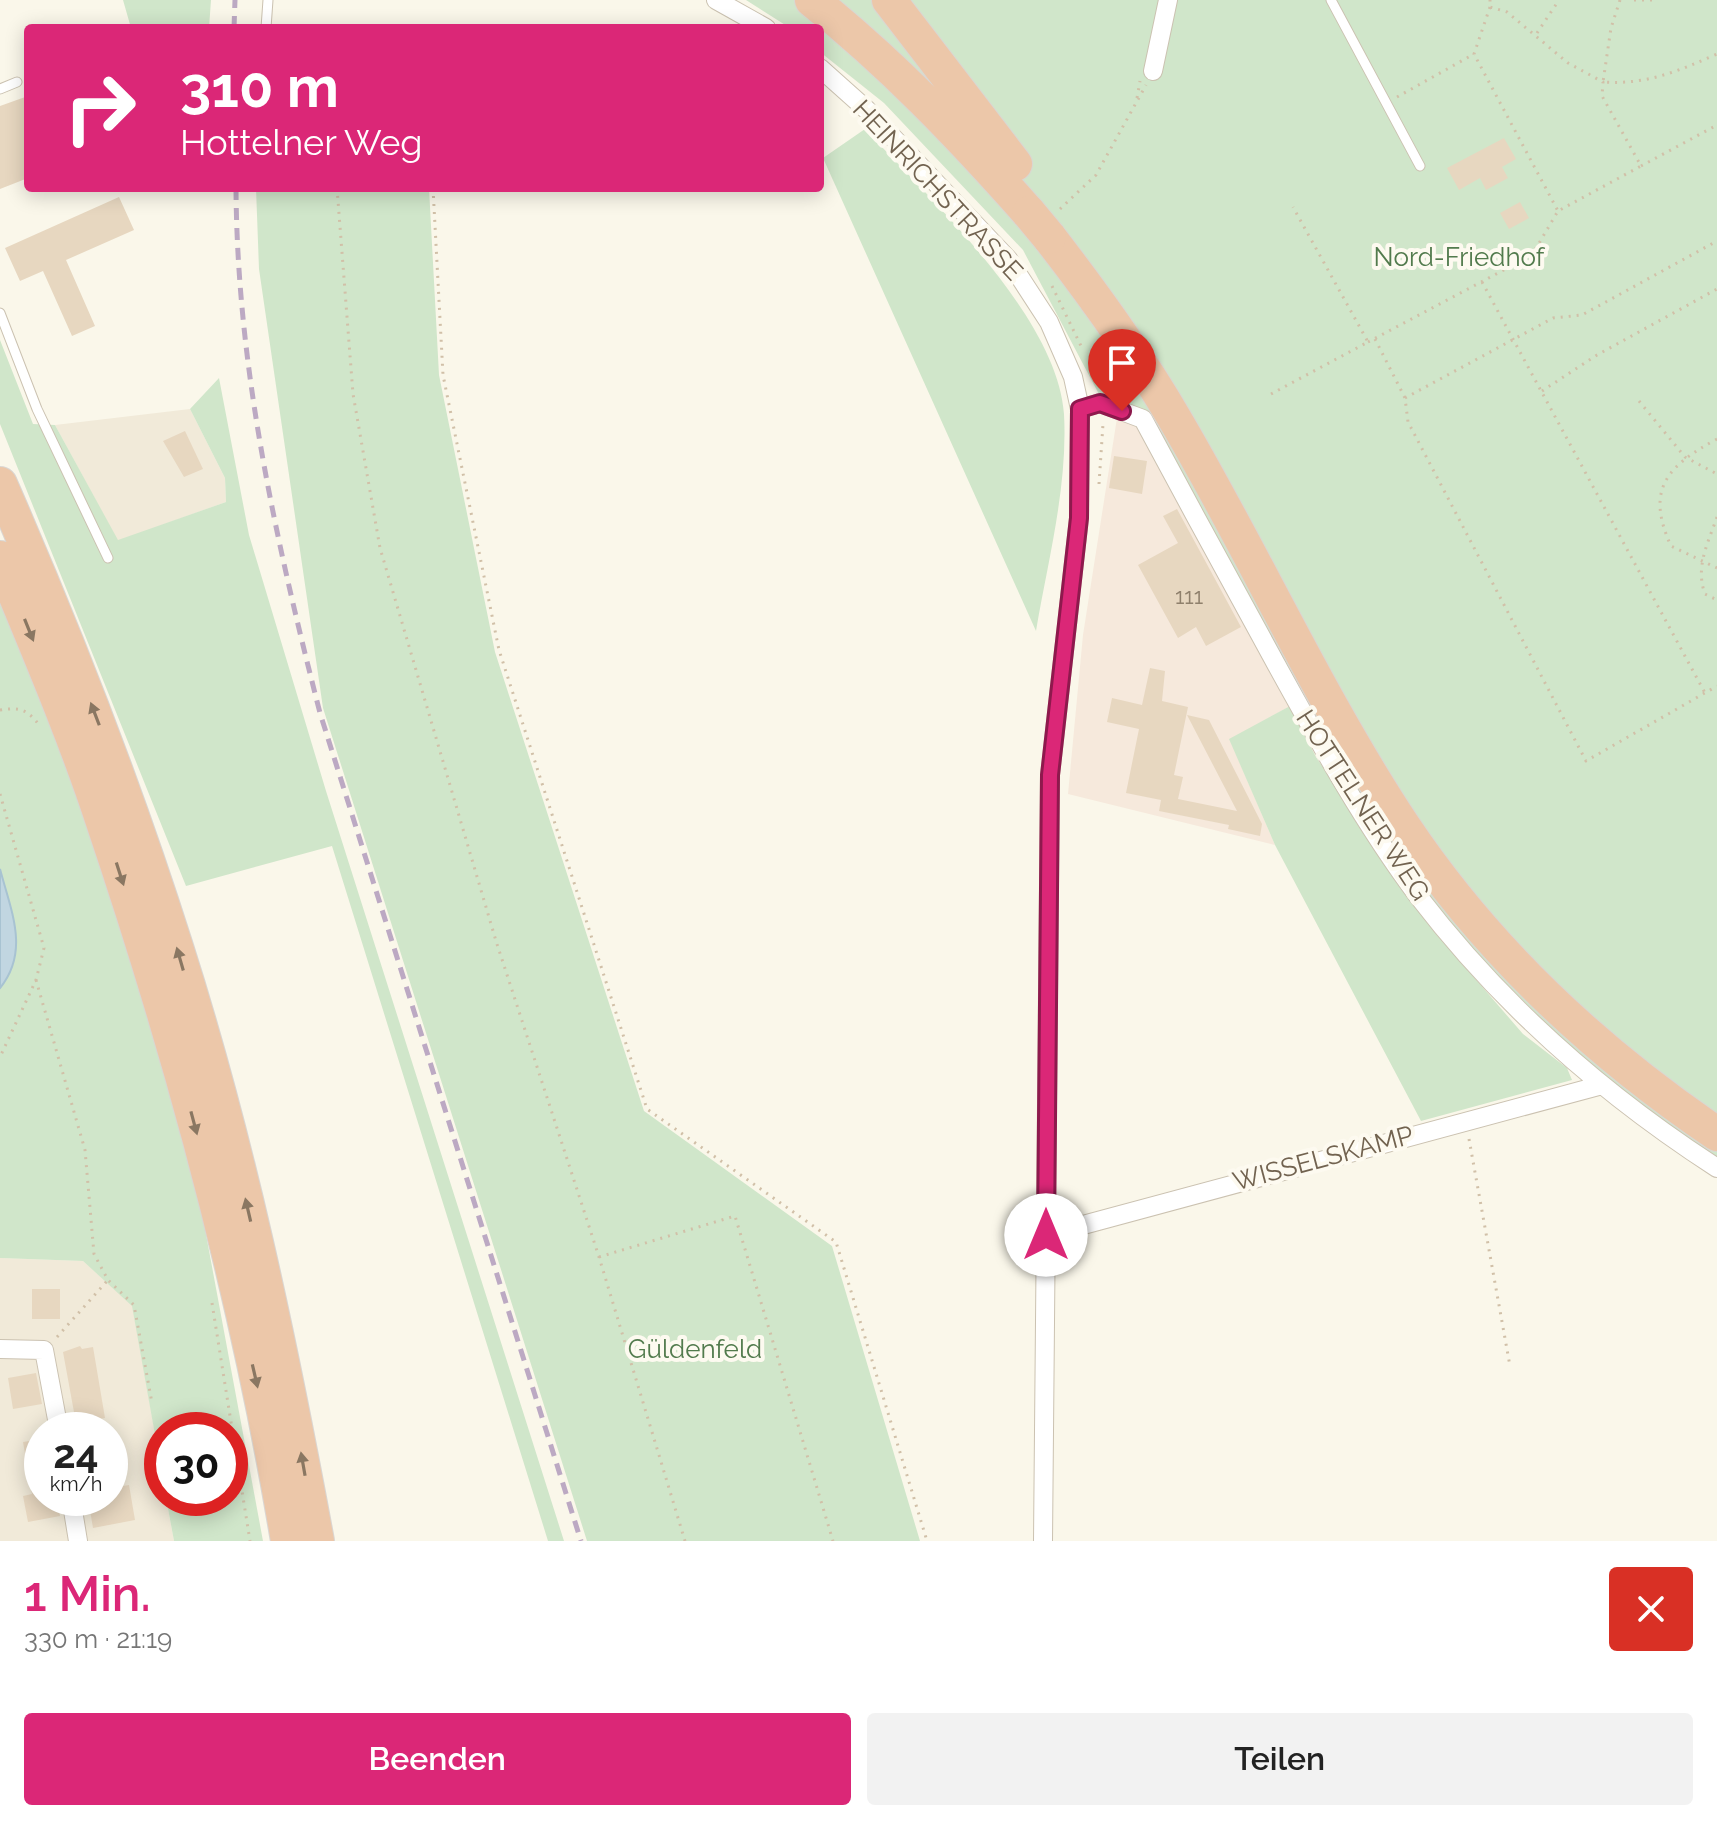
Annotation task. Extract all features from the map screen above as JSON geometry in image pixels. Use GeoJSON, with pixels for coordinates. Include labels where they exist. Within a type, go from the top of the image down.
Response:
{"type":"FeatureCollection","features":[{"type":"Feature","properties":{"kind":"highway"},"geometry":{"type":"LineString","coordinates":[[812,0],[923,97],[1048,217],[1121,298],[1190,405],[1338,678],[1424,818],[1484,898],[1532,952],[1629,1042],[1717,1109]]}},
{"type":"Feature","properties":{"kind":"highway"},"geometry":{"type":"LineString","coordinates":[[846,0],[894,41],[995,140]]}},
{"type":"Feature","properties":{"kind":"highway"},"geometry":{"type":"LineString","coordinates":[[889,0],[995,140],[1048,217],[1174,417],[1355,749],[1437,872],[1507,956],[1576,1023],[1669,1100],[1717,1134]]}},
{"type":"Feature","properties":{"kind":"highway"},"geometry":{"type":"LineString","coordinates":[[0,484],[91,702],[177,949],[227,1120],[288,1381],[317,1541]]}},
{"type":"Feature","properties":{"kind":"highway"},"geometry":{"type":"LineString","coordinates":[[0,558],[100,813],[149,963],[228,1257],[288,1541]]}},
{"type":"Feature","properties":{"kind":"street"},"geometry":{"type":"LineString","coordinates":[[716,0],[759,24]]}},
{"type":"Feature","properties":{"kind":"street"},"geometry":{"type":"LineString","coordinates":[[1153,71],[1168,0]]}},
{"type":"Feature","properties":{"kind":"street","name":"HEINRICHSTRASSE"},"geometry":{"type":"LineString","coordinates":[[824,72],[867,110],[1008,259],[1049,322],[1073,377],[1080,409],[1079,518],[1050,775],[1043,1541]]}},
{"type":"Feature","properties":{"kind":"street","name":"HOTTELNER WEG"},"geometry":{"type":"LineString","coordinates":[[1080,409],[1100,403],[1143,419],[1325,754],[1418,895],[1525,1016],[1602,1085],[1717,1168]]}},
{"type":"Feature","properties":{"kind":"street","name":"WISSELSKAMP"},"geometry":{"type":"LineString","coordinates":[[1046,1235],[1602,1085]]}},
{"type":"Feature","properties":{"kind":"street"},"geometry":{"type":"LineString","coordinates":[[0,1349],[44,1350],[56,1412]]}},
{"type":"Feature","properties":{"kind":"street"},"geometry":{"type":"LineString","coordinates":[[74,1516],[78,1541]]}},
{"type":"Feature","properties":{"kind":"lane"},"geometry":{"type":"LineString","coordinates":[[266,24],[268,0]]}},
{"type":"Feature","properties":{"kind":"lane"},"geometry":{"type":"LineString","coordinates":[[1331,0],[1420,166]]}},
{"type":"Feature","properties":{"kind":"lane"},"geometry":{"type":"LineString","coordinates":[[0,89],[17,82]]}},
{"type":"Feature","properties":{"kind":"lane"},"geometry":{"type":"LineString","coordinates":[[0,313],[37,409],[108,558]]}},
{"type":"Feature","properties":{"kind":"path"},"geometry":{"type":"LineString","coordinates":[[1386,101],[1474,54],[1490,0]]}},
{"type":"Feature","properties":{"kind":"path"},"geometry":{"type":"LineString","coordinates":[[1536,34],[1559,0]]}},
{"type":"Feature","properties":{"kind":"path"},"geometry":{"type":"LineString","coordinates":[[1620,0],[1611,28],[1602,96],[1641,166]]}},
{"type":"Feature","properties":{"kind":"path"},"geometry":{"type":"LineString","coordinates":[[1634,0],[1657,0]]}},
{"type":"Feature","properties":{"kind":"path"},"geometry":{"type":"LineString","coordinates":[[1490,7],[1507,12],[1568,63],[1603,82],[1630,84],[1659,79],[1717,54]]}},
{"type":"Feature","properties":{"kind":"path"},"geometry":{"type":"LineString","coordinates":[[1474,54],[1558,211]]}},
{"type":"Feature","properties":{"kind":"path"},"geometry":{"type":"LineString","coordinates":[[1048,217],[1096,175],[1153,71]]}},
{"type":"Feature","properties":{"kind":"path"},"geometry":{"type":"LineString","coordinates":[[1271,394],[1532,255],[1558,211],[1717,125]]}},
{"type":"Feature","properties":{"kind":"path"},"geometry":{"type":"LineString","coordinates":[[337,192],[353,394],[380,548],[496,941],[599,1257],[685,1541]]}},
{"type":"Feature","properties":{"kind":"path"},"geometry":{"type":"LineString","coordinates":[[433,192],[443,375],[499,650],[647,1109],[836,1242],[927,1541]]}},
{"type":"Feature","properties":{"kind":"path"},"geometry":{"type":"LineString","coordinates":[[1293,207],[1368,342]]}},
{"type":"Feature","properties":{"kind":"path"},"geometry":{"type":"LineString","coordinates":[[1405,398],[1553,318],[1582,315],[1717,241]]}},
{"type":"Feature","properties":{"kind":"path"},"geometry":{"type":"LineString","coordinates":[[1049,281],[1083,352]]}},
{"type":"Feature","properties":{"kind":"path"},"geometry":{"type":"LineString","coordinates":[[1482,282],[1705,693]]}},
{"type":"Feature","properties":{"kind":"path"},"geometry":{"type":"LineString","coordinates":[[1542,391],[1597,355],[1717,289]]}},
{"type":"Feature","properties":{"kind":"path"},"geometry":{"type":"LineString","coordinates":[[1375,339],[1405,398],[1408,422],[1586,761],[1717,686]]}},
{"type":"Feature","properties":{"kind":"path"},"geometry":{"type":"LineString","coordinates":[[1639,401],[1685,457],[1717,474]]}},
{"type":"Feature","properties":{"kind":"path"},"geometry":{"type":"LineString","coordinates":[[1717,439],[1685,457],[1668,476],[1659,495],[1662,526],[1671,546],[1717,568]]}},
{"type":"Feature","properties":{"kind":"path"},"geometry":{"type":"LineString","coordinates":[[1717,517],[1702,563],[1700,580],[1705,594],[1717,600]]}},
{"type":"Feature","properties":{"kind":"path"},"geometry":{"type":"LineString","coordinates":[[0,794],[44,948],[36,980],[0,1057]]}},
{"type":"Feature","properties":{"kind":"path"},"geometry":{"type":"LineString","coordinates":[[36,980],[85,1150],[94,1254],[108,1280],[134,1305],[152,1403]]}},
{"type":"Feature","properties":{"kind":"path"},"geometry":{"type":"LineString","coordinates":[[1465,1120],[1510,1366]]}},
{"type":"Feature","properties":{"kind":"path"},"geometry":{"type":"LineString","coordinates":[[599,1257],[735,1216],[833,1541]]}},
{"type":"Feature","properties":{"kind":"path"},"geometry":{"type":"LineString","coordinates":[[44,1350],[108,1280]]}},
{"type":"Feature","properties":{"kind":"path"},"geometry":{"type":"LineString","coordinates":[[211,1298],[250,1541]]}},
{"type":"Feature","properties":{"kind":"shaded area"},"geometry":{"type":"Polygon","coordinates":[[[190,409],[225,478],[226,502],[118,541],[55,425],[190,409]]]}},
{"type":"Feature","properties":{"kind":"shaded area"},"geometry":{"type":"Polygon","coordinates":[[[1117,418],[1135,423],[1149,444],[1290,706],[1230,740],[1275,845],[1068,794],[1083,635],[1117,418]]]}},
{"type":"Feature","properties":{"kind":"shaded area"},"geometry":{"type":"Polygon","coordinates":[[[0,1258],[83,1261],[133,1306],[151,1412],[144,1412],[144,1516],[169,1516],[174,1541],[0,1541],[0,1258]]]}},
{"type":"Feature","properties":{"kind":"green space"},"geometry":{"type":"Polygon","coordinates":[[[123,0],[211,0],[209,24],[130,24],[123,0]]]}},
{"type":"Feature","properties":{"kind":"green space","name":"Nord-Friedhof"},"geometry":{"type":"Polygon","coordinates":[[[746,0],[1717,0],[1717,1158],[1644,1108],[1574,1052],[1508,991],[1449,924],[1405,865],[1324,740],[1146,415],[1102,400],[1023,250],[884,103],[824,55],[824,24],[784,24],[746,0]]]}},
{"type":"Feature","properties":{"kind":"green space"},"geometry":{"type":"Polygon","coordinates":[[[865,129],[986,261],[1039,338],[1056,376],[1064,414],[1064,441],[1056,523],[1036,631],[824,160],[865,129]]]}},
{"type":"Feature","properties":{"kind":"green space","name":"Güldenfeld"},"geometry":{"type":"Polygon","coordinates":[[[256,192],[429,192],[439,375],[495,652],[644,1111],[832,1246],[920,1541],[587,1541],[323,708],[259,269],[256,192]]]}},
{"type":"Feature","properties":{"kind":"green space"},"geometry":{"type":"Polygon","coordinates":[[[0,340],[33,424],[55,425],[118,540],[226,502],[225,478],[190,409],[219,378],[249,535],[326,791],[564,1541],[548,1541],[332,846],[186,886],[0,424],[0,340]]]}},
{"type":"Feature","properties":{"kind":"green space"},"geometry":{"type":"Polygon","coordinates":[[[0,604],[47,697],[113,887],[197,1186],[239,1412],[151,1412],[132,1306],[83,1261],[0,1258],[0,604]]]}},
{"type":"Feature","properties":{"kind":"green space"},"geometry":{"type":"Polygon","coordinates":[[[1290,706],[1316,757],[1428,924],[1523,1034],[1567,1068],[1572,1080],[1421,1121],[1275,845],[1229,739],[1290,706]]]}},
{"type":"Feature","properties":{"kind":"green space"},"geometry":{"type":"Polygon","coordinates":[[[248,1460],[263,1541],[174,1541],[169,1516],[248,1516],[248,1460]]]}},
{"type":"Feature","properties":{"kind":"water"},"geometry":{"type":"Polygon","coordinates":[[[0,869],[13,915],[16,945],[9,974],[0,988],[0,869]]]}},
{"type":"Feature","properties":{"kind":"building"},"geometry":{"type":"Polygon","coordinates":[[[24,97],[24,180],[0,189],[0,106],[24,97]]]}},
{"type":"Feature","properties":{"kind":"building"},"geometry":{"type":"Polygon","coordinates":[[[1504,138],[1516,159],[1502,167],[1508,178],[1486,190],[1480,178],[1459,190],[1447,168],[1504,138]]]}},
{"type":"Feature","properties":{"kind":"building"},"geometry":{"type":"Polygon","coordinates":[[[119,197],[134,230],[66,260],[95,326],[72,336],[43,271],[20,281],[5,248],[119,197]]]}},
{"type":"Feature","properties":{"kind":"building"},"geometry":{"type":"Polygon","coordinates":[[[1520,202],[1529,218],[1509,229],[1500,213],[1520,202]]]}},
{"type":"Feature","properties":{"kind":"building"},"geometry":{"type":"Polygon","coordinates":[[[185,431],[203,469],[184,477],[163,441],[185,431]]]}},
{"type":"Feature","properties":{"kind":"building"},"geometry":{"type":"Polygon","coordinates":[[[1114,456],[1147,461],[1142,494],[1109,488],[1114,456]]]}},
{"type":"Feature","properties":{"kind":"building"},"geometry":{"type":"Polygon","coordinates":[[[1177,509],[1241,627],[1206,646],[1196,627],[1178,638],[1138,565],[1178,543],[1163,516],[1177,509]]]}},
{"type":"Feature","properties":{"kind":"building"},"geometry":{"type":"Polygon","coordinates":[[[1150,668],[1165,671],[1162,701],[1188,707],[1174,775],[1183,777],[1178,799],[1237,811],[1187,715],[1209,720],[1262,824],[1260,836],[1228,829],[1229,825],[1159,811],[1161,800],[1126,793],[1139,729],[1107,722],[1112,698],[1142,705],[1150,668]]]}},
{"type":"Feature","properties":{"kind":"building"},"geometry":{"type":"Polygon","coordinates":[[[32,1289],[60,1289],[60,1319],[32,1319],[32,1289]]]}},
{"type":"Feature","properties":{"kind":"building"},"geometry":{"type":"Polygon","coordinates":[[[80,1346],[82,1349],[93,1347],[104,1412],[74,1412],[63,1352],[80,1346]]]}},
{"type":"Feature","properties":{"kind":"building"},"geometry":{"type":"Polygon","coordinates":[[[36,1373],[42,1404],[13,1409],[8,1378],[36,1373]]]}},
{"type":"Feature","properties":{"kind":"building"},"geometry":{"type":"Polygon","coordinates":[[[129,1485],[135,1520],[93,1528],[91,1516],[128,1516],[129,1485]]]}},
{"type":"Feature","properties":{"kind":"building"},"geometry":{"type":"Polygon","coordinates":[[[27,1516],[60,1516],[28,1522],[27,1516]]]}},
{"type":"Feature","properties":{"kind":"railway"},"geometry":{"type":"LineString","coordinates":[[234,24],[235,0]]}},
{"type":"Feature","properties":{"kind":"railway"},"geometry":{"type":"LineString","coordinates":[[236,192],[243,321],[251,387],[274,518],[320,713],[581,1541]]}},
{"type":"Feature","properties":{"kind":"route"},"geometry":{"type":"LineString","coordinates":[[1046,1235],[1050,775],[1079,518],[1080,409],[1100,403],[1122,411]]}}]}
